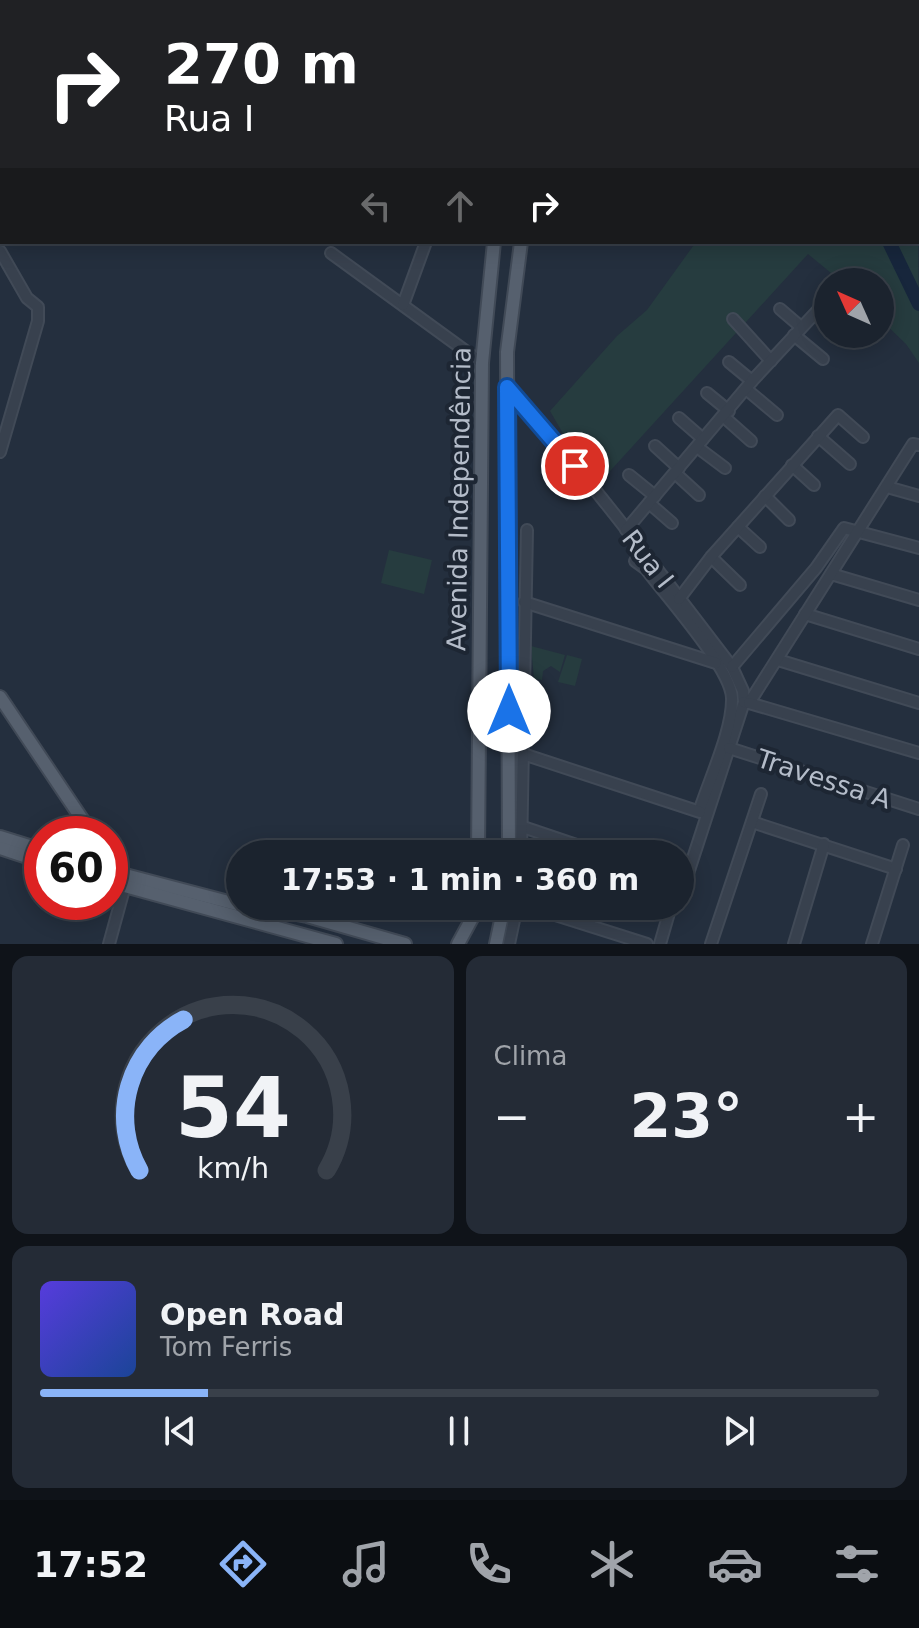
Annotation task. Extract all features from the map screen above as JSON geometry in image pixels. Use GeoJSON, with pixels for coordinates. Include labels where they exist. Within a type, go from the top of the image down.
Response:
{"type":"FeatureCollection","features":[{"type":"Feature","properties":{"kind":"main road","name":"Avenida Independência"},"geometry":{"type":"LineString","coordinates":[[479,840],[482,358],[494,244]]}},
{"type":"Feature","properties":{"kind":"main road","name":"Avenida Independência"},"geometry":{"type":"LineString","coordinates":[[509,840],[507,352],[521,244]]}},
{"type":"Feature","properties":{"kind":"main road"},"geometry":{"type":"LineString","coordinates":[[482,358],[498,359],[507,352]]}},
{"type":"Feature","properties":{"kind":"main road"},"geometry":{"type":"LineString","coordinates":[[482,380],[496,379],[507,387]]}},
{"type":"Feature","properties":{"kind":"main road"},"geometry":{"type":"LineString","coordinates":[[0,697],[79,816]]}},
{"type":"Feature","properties":{"kind":"main road"},"geometry":{"type":"LineString","coordinates":[[0,837],[24,844]]}},
{"type":"Feature","properties":{"kind":"main road"},"geometry":{"type":"LineString","coordinates":[[0,848],[24,856]]}},
{"type":"Feature","properties":{"kind":"main road"},"geometry":{"type":"LineString","coordinates":[[128,882],[278,922],[381,944]]}},
{"type":"Feature","properties":{"kind":"main road"},"geometry":{"type":"LineString","coordinates":[[218,906],[226,906]]}},
{"type":"Feature","properties":{"kind":"main road"},"geometry":{"type":"LineString","coordinates":[[218,906],[313,944]]}},
{"type":"Feature","properties":{"kind":"main road"},"geometry":{"type":"LineString","coordinates":[[274,920],[336,944]]}},
{"type":"Feature","properties":{"kind":"main road"},"geometry":{"type":"LineString","coordinates":[[321,920],[405,944]]}},
{"type":"Feature","properties":{"kind":"main road"},"geometry":{"type":"LineString","coordinates":[[458,944],[470,920]]}},
{"type":"Feature","properties":{"kind":"main road"},"geometry":{"type":"LineString","coordinates":[[469,944],[474,920]]}},
{"type":"Feature","properties":{"kind":"main road"},"geometry":{"type":"LineString","coordinates":[[498,944],[502,920]]}},
{"type":"Feature","properties":{"kind":"street"},"geometry":{"type":"LineString","coordinates":[[403,305],[425,244]]}},
{"type":"Feature","properties":{"kind":"street"},"geometry":{"type":"LineString","coordinates":[[0,251],[27,298],[38,307],[38,321],[0,452]]}},
{"type":"Feature","properties":{"kind":"street"},"geometry":{"type":"LineString","coordinates":[[331,253],[482,358]]}},
{"type":"Feature","properties":{"kind":"street"},"geometry":{"type":"LineString","coordinates":[[780,309],[823,359]]}},
{"type":"Feature","properties":{"kind":"street"},"geometry":{"type":"LineString","coordinates":[[626,530],[749,385],[814,314]]}},
{"type":"Feature","properties":{"kind":"street"},"geometry":{"type":"LineString","coordinates":[[733,319],[774,357]]}},
{"type":"Feature","properties":{"kind":"street"},"geometry":{"type":"LineString","coordinates":[[753,335],[774,357]]}},
{"type":"Feature","properties":{"kind":"street"},"geometry":{"type":"LineString","coordinates":[[729,362],[777,415]]}},
{"type":"Feature","properties":{"kind":"street","name":"Rua I"},"geometry":{"type":"LineString","coordinates":[[507,387],[541,423],[732,667],[747,702]]}},
{"type":"Feature","properties":{"kind":"street"},"geometry":{"type":"LineString","coordinates":[[707,393],[751,441]]}},
{"type":"Feature","properties":{"kind":"street"},"geometry":{"type":"LineString","coordinates":[[679,599],[711,557],[838,415],[863,437]]}},
{"type":"Feature","properties":{"kind":"street"},"geometry":{"type":"LineString","coordinates":[[679,418],[725,468]]}},
{"type":"Feature","properties":{"kind":"street"},"geometry":{"type":"LineString","coordinates":[[818,436],[850,464]]}},
{"type":"Feature","properties":{"kind":"street"},"geometry":{"type":"LineString","coordinates":[[694,855],[747,702],[778,660],[916,444]]}},
{"type":"Feature","properties":{"kind":"street"},"geometry":{"type":"LineString","coordinates":[[655,446],[699,495]]}},
{"type":"Feature","properties":{"kind":"street"},"geometry":{"type":"LineString","coordinates":[[792,465],[814,485]]}},
{"type":"Feature","properties":{"kind":"street"},"geometry":{"type":"LineString","coordinates":[[629,475],[672,523]]}},
{"type":"Feature","properties":{"kind":"street"},"geometry":{"type":"LineString","coordinates":[[887,487],[919,496]]}},
{"type":"Feature","properties":{"kind":"street"},"geometry":{"type":"LineString","coordinates":[[765,496],[789,520]]}},
{"type":"Feature","properties":{"kind":"street"},"geometry":{"type":"LineString","coordinates":[[738,527],[760,547]]}},
{"type":"Feature","properties":{"kind":"street"},"geometry":{"type":"LineString","coordinates":[[732,667],[816,568],[844,528],[919,548]]}},
{"type":"Feature","properties":{"kind":"street"},"geometry":{"type":"LineString","coordinates":[[522,840],[527,530]]}},
{"type":"Feature","properties":{"kind":"street"},"geometry":{"type":"LineString","coordinates":[[711,557],[740,585]]}},
{"type":"Feature","properties":{"kind":"street"},"geometry":{"type":"LineString","coordinates":[[635,561],[646,569],[718,663],[732,700],[691,840]]}},
{"type":"Feature","properties":{"kind":"street"},"geometry":{"type":"LineString","coordinates":[[831,574],[919,600]]}},
{"type":"Feature","properties":{"kind":"street"},"geometry":{"type":"LineString","coordinates":[[524,602],[718,663]]}},
{"type":"Feature","properties":{"kind":"street"},"geometry":{"type":"LineString","coordinates":[[805,614],[919,649]]}},
{"type":"Feature","properties":{"kind":"street"},"geometry":{"type":"LineString","coordinates":[[778,660],[919,703]]}},
{"type":"Feature","properties":{"kind":"street"},"geometry":{"type":"LineString","coordinates":[[747,702],[919,753]]}},
{"type":"Feature","properties":{"kind":"street","name":"Travessa A"},"geometry":{"type":"LineString","coordinates":[[729,748],[919,809]]}},
{"type":"Feature","properties":{"kind":"street"},"geometry":{"type":"LineString","coordinates":[[523,754],[700,812]]}},
{"type":"Feature","properties":{"kind":"street"},"geometry":{"type":"LineString","coordinates":[[711,944],[761,794]]}},
{"type":"Feature","properties":{"kind":"street"},"geometry":{"type":"LineString","coordinates":[[752,822],[896,869]]}},
{"type":"Feature","properties":{"kind":"street"},"geometry":{"type":"LineString","coordinates":[[523,827],[562,840]]}},
{"type":"Feature","properties":{"kind":"street"},"geometry":{"type":"LineString","coordinates":[[794,944],[824,844]]}},
{"type":"Feature","properties":{"kind":"street"},"geometry":{"type":"LineString","coordinates":[[872,944],[903,845]]}},
{"type":"Feature","properties":{"kind":"street"},"geometry":{"type":"LineString","coordinates":[[109,944],[115,920]]}},
{"type":"Feature","properties":{"kind":"street"},"geometry":{"type":"LineString","coordinates":[[509,944],[514,920]]}},
{"type":"Feature","properties":{"kind":"street"},"geometry":{"type":"LineString","coordinates":[[571,920],[647,944]]}},
{"type":"Feature","properties":{"kind":"street"},"geometry":{"type":"LineString","coordinates":[[660,944],[667,920]]}},
{"type":"Feature","properties":{"kind":"street"},"geometry":{"type":"LineString","coordinates":[[666,944],[674,920]]}},
{"type":"Feature","properties":{"kind":"green space"},"geometry":{"type":"Polygon","coordinates":[[[695,244],[918,244],[919,363],[894,332],[894,268],[825,268],[808,254],[601,481],[572,449],[550,411],[617,336],[647,310],[695,244]]]}},
{"type":"Feature","properties":{"kind":"green space"},"geometry":{"type":"Polygon","coordinates":[[[389,550],[432,560],[424,594],[381,583],[389,550]]]}},
{"type":"Feature","properties":{"kind":"green space"},"geometry":{"type":"Polygon","coordinates":[[[531,646],[565,655],[560,672],[551,666],[543,671],[542,680],[534,679],[531,646]]]}},
{"type":"Feature","properties":{"kind":"green space"},"geometry":{"type":"Polygon","coordinates":[[[567,655],[582,659],[575,686],[558,682],[567,655]]]}},
{"type":"Feature","properties":{"kind":"waterway"},"geometry":{"type":"LineString","coordinates":[[890,244],[919,304]]}},
{"type":"Feature","properties":{"kind":"route"},"geometry":{"type":"LineString","coordinates":[[509,711],[507,387],[575,466]]}}]}
